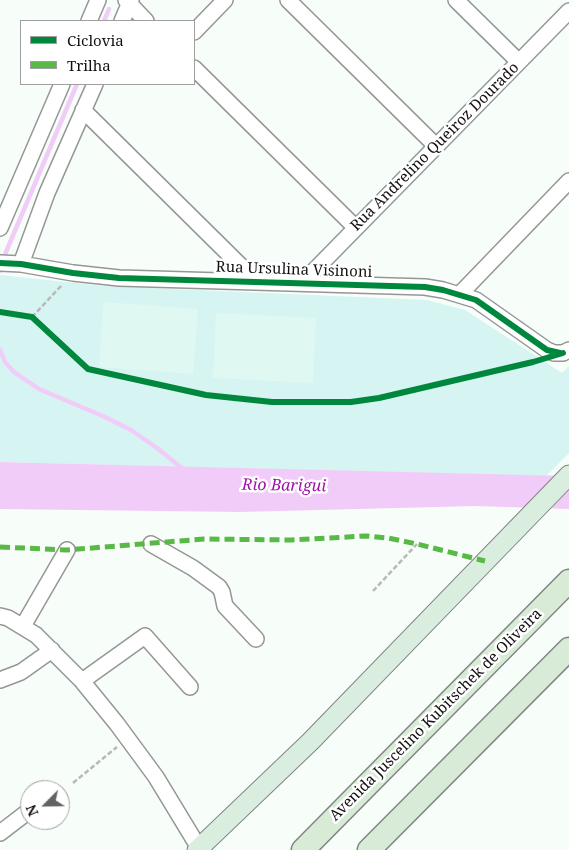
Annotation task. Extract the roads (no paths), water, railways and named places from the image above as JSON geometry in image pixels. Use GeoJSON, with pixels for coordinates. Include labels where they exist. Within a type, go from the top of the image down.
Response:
{"type":"FeatureCollection","features":[{"type":"Feature","properties":{"kind":"highway","name":"Avenida Juscelino Kubitschek de Oliveira"},"geometry":{"type":"LineString","coordinates":[[303,850],[569,581]]}},
{"type":"Feature","properties":{"kind":"highway"},"geometry":{"type":"LineString","coordinates":[[369,850],[569,649]]}},
{"type":"Feature","properties":{"kind":"main road"},"geometry":{"type":"LineString","coordinates":[[198,849],[310,742],[569,475]]}},
{"type":"Feature","properties":{"kind":"street"},"geometry":{"type":"LineString","coordinates":[[89,20],[98,0]]}},
{"type":"Feature","properties":{"kind":"street"},"geometry":{"type":"LineString","coordinates":[[195,31],[225,0]]}},
{"type":"Feature","properties":{"kind":"street"},"geometry":{"type":"LineString","coordinates":[[288,0],[436,146]]}},
{"type":"Feature","properties":{"kind":"street"},"geometry":{"type":"LineString","coordinates":[[456,0],[519,62]]}},
{"type":"Feature","properties":{"kind":"street"},"geometry":{"type":"LineString","coordinates":[[122,20],[129,2],[145,20]]}},
{"type":"Feature","properties":{"kind":"street","name":"Rua Andrelino Queiroz Dourado"},"geometry":{"type":"LineString","coordinates":[[302,283],[569,11]]}},
{"type":"Feature","properties":{"kind":"street"},"geometry":{"type":"LineString","coordinates":[[195,69],[356,228]]}},
{"type":"Feature","properties":{"kind":"street"},"geometry":{"type":"LineString","coordinates":[[0,228],[62,85]]}},
{"type":"Feature","properties":{"kind":"street"},"geometry":{"type":"LineString","coordinates":[[10,264],[46,193],[95,85]]}},
{"type":"Feature","properties":{"kind":"street"},"geometry":{"type":"LineString","coordinates":[[83,110],[256,282]]}},
{"type":"Feature","properties":{"kind":"street"},"geometry":{"type":"LineString","coordinates":[[460,294],[569,181]]}},
{"type":"Feature","properties":{"kind":"street","name":"Rua Ursulina Visinoni"},"geometry":{"type":"LineString","coordinates":[[10,264],[119,278],[425,287],[460,294],[476,300],[547,350],[554,353],[566,351]]}},
{"type":"Feature","properties":{"kind":"street"},"geometry":{"type":"LineString","coordinates":[[151,544],[193,568],[219,587],[226,606],[256,639]]}},
{"type":"Feature","properties":{"kind":"street"},"geometry":{"type":"LineString","coordinates":[[23,626],[67,550]]}},
{"type":"Feature","properties":{"kind":"street"},"geometry":{"type":"LineString","coordinates":[[0,616],[23,626],[52,650],[82,681],[128,738],[156,777],[198,849]]}},
{"type":"Feature","properties":{"kind":"street"},"geometry":{"type":"LineString","coordinates":[[82,681],[145,636],[190,687]]}},
{"type":"Feature","properties":{"kind":"street"},"geometry":{"type":"LineString","coordinates":[[0,680],[21,672],[52,650]]}},
{"type":"Feature","properties":{"kind":"street"},"geometry":{"type":"LineString","coordinates":[[383,850],[427,793]]}},
{"type":"Feature","properties":{"kind":"street"},"geometry":{"type":"LineString","coordinates":[[0,833],[20,818]]}},
{"type":"Feature","properties":{"kind":"water","name":"Rio Barigui"},"geometry":{"type":"Polygon","coordinates":[[[0,462],[569,476],[569,509],[475,506],[240,512],[0,509],[0,462]]]}},
{"type":"Feature","properties":{"kind":"waterway"},"geometry":{"type":"LineString","coordinates":[[104,20],[109,9]]}},
{"type":"Feature","properties":{"kind":"waterway"},"geometry":{"type":"LineString","coordinates":[[0,271],[6,252],[77,85]]}},
{"type":"Feature","properties":{"kind":"waterway"},"geometry":{"type":"LineString","coordinates":[[0,350],[5,362],[14,372],[39,389],[131,430],[184,470]]}}]}
